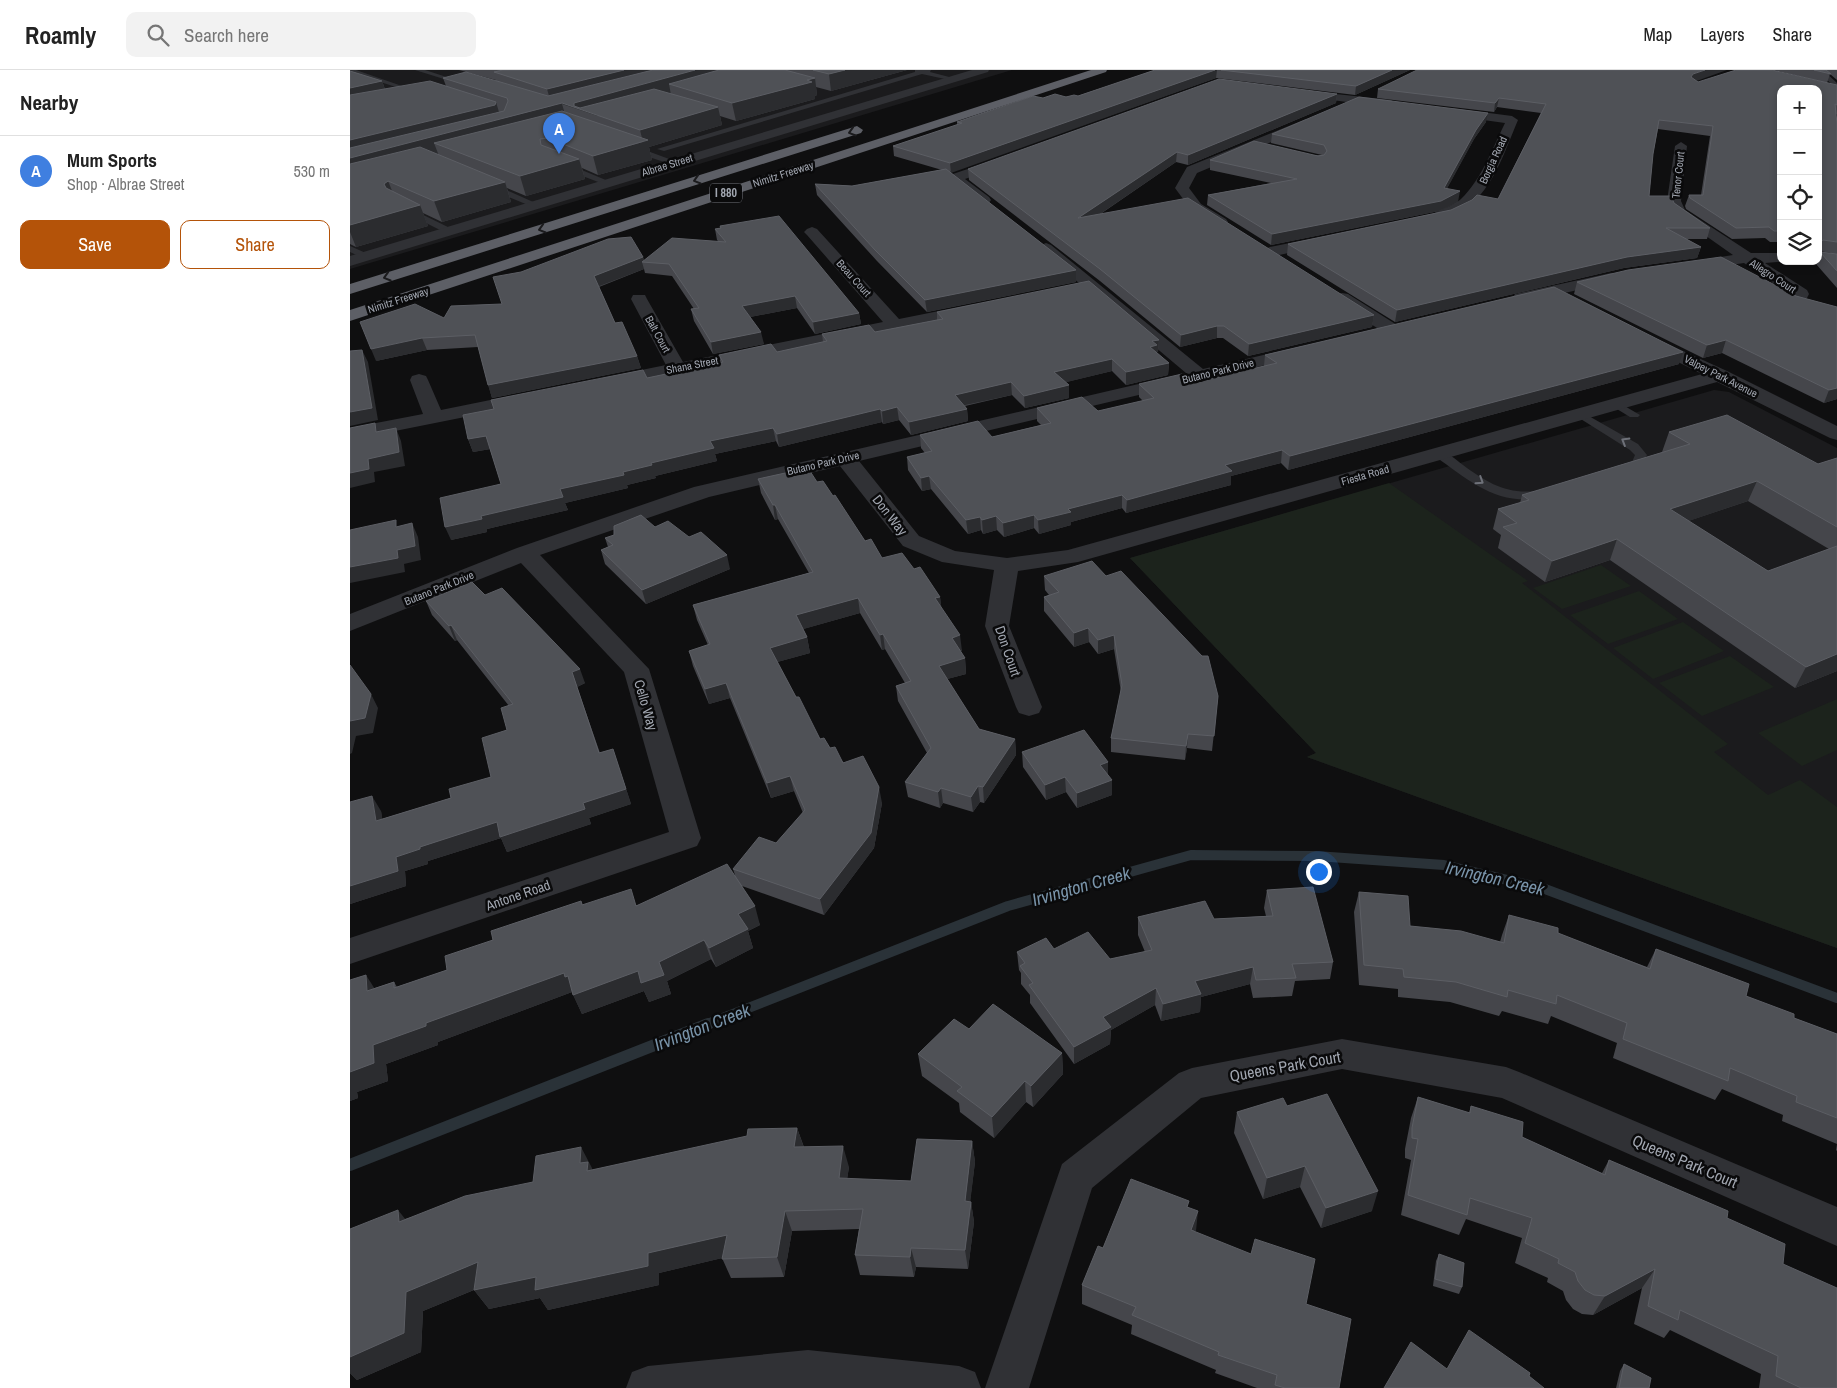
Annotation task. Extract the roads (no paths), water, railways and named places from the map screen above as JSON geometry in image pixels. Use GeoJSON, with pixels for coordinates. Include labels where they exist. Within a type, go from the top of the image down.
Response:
{"type":"FeatureCollection","features":[{"type":"Feature","properties":{"kind":"highway","name":"I 880"},"geometry":{"type":"LineString","coordinates":[[350,307],[1085,70]]}},
{"type":"Feature","properties":{"kind":"highway","name":"Nimitz Freeway"},"geometry":{"type":"LineString","coordinates":[[350,316],[1102,70]]}},
{"type":"Feature","properties":{"kind":"highway","name":"Nimitz Freeway"},"geometry":{"type":"LineString","coordinates":[[350,289],[870,126]]}},
{"type":"Feature","properties":{"kind":"street","name":"Albrae Street"},"geometry":{"type":"LineString","coordinates":[[350,261],[984,70]]}},
{"type":"Feature","properties":{"kind":"street"},"geometry":{"type":"LineString","coordinates":[[1822,86],[1837,88]]}},
{"type":"Feature","properties":{"kind":"street"},"geometry":{"type":"LineString","coordinates":[[1332,111],[1383,89]]}},
{"type":"Feature","properties":{"kind":"street"},"geometry":{"type":"LineString","coordinates":[[1283,91],[1406,106]]}},
{"type":"Feature","properties":{"kind":"street","name":"Borgia Road"},"geometry":{"type":"LineString","coordinates":[[1424,220],[1444,216],[1464,206],[1480,188],[1512,120],[1435,110]]}},
{"type":"Feature","properties":{"kind":"street"},"geometry":{"type":"LineString","coordinates":[[1229,227],[1196,207],[1182,188],[1192,170],[1315,119]]}},
{"type":"Feature","properties":{"kind":"street"},"geometry":{"type":"LineString","coordinates":[[1254,145],[1272,149]]}},
{"type":"Feature","properties":{"kind":"street","name":"Tenor Court"},"geometry":{"type":"LineString","coordinates":[[1681,146],[1674,201],[1679,212],[1745,258]]}},
{"type":"Feature","properties":{"kind":"street"},"geometry":{"type":"LineString","coordinates":[[994,208],[955,178],[1011,158]]}},
{"type":"Feature","properties":{"kind":"street","name":"Beau Court"},"geometry":{"type":"LineString","coordinates":[[812,232],[895,325]]}},
{"type":"Feature","properties":{"kind":"street"},"geometry":{"type":"LineString","coordinates":[[1032,238],[1093,285],[1201,376]]}},
{"type":"Feature","properties":{"kind":"street"},"geometry":{"type":"LineString","coordinates":[[1286,262],[1266,250],[1338,238]]}},
{"type":"Feature","properties":{"kind":"street"},"geometry":{"type":"LineString","coordinates":[[1671,268],[1745,258],[1777,258]]}},
{"type":"Feature","properties":{"kind":"street","name":"Allegro Court"},"geometry":{"type":"LineString","coordinates":[[1745,258],[1801,294]]}},
{"type":"Feature","properties":{"kind":"street"},"geometry":{"type":"LineString","coordinates":[[1504,302],[1634,274]]}},
{"type":"Feature","properties":{"kind":"street"},"geometry":{"type":"LineString","coordinates":[[1074,289],[1093,285]]}},
{"type":"Feature","properties":{"kind":"street"},"geometry":{"type":"LineString","coordinates":[[1327,288],[1401,327],[1363,336]]}},
{"type":"Feature","properties":{"kind":"street"},"geometry":{"type":"LineString","coordinates":[[1551,292],[1578,305]]}},
{"type":"Feature","properties":{"kind":"street","name":"Balt Court"},"geometry":{"type":"LineString","coordinates":[[639,300],[677,368]]}},
{"type":"Feature","properties":{"kind":"street","name":"Shana Street"},"geometry":{"type":"LineString","coordinates":[[590,386],[989,306]]}},
{"type":"Feature","properties":{"kind":"street","name":"Valpey Park Avenue"},"geometry":{"type":"LineString","coordinates":[[1631,331],[1837,434]]}},
{"type":"Feature","properties":{"kind":"street","name":"Butano Park Drive"},"geometry":{"type":"LineString","coordinates":[[350,624],[525,553],[702,492],[1315,348]]}},
{"type":"Feature","properties":{"kind":"street","name":"Fiesta Road"},"geometry":{"type":"LineString","coordinates":[[1007,565],[1070,557],[1720,375]]}},
{"type":"Feature","properties":{"kind":"street"},"geometry":{"type":"LineString","coordinates":[[419,380],[434,417]]}},
{"type":"Feature","properties":{"kind":"street"},"geometry":{"type":"LineString","coordinates":[[350,434],[551,394]]}},
{"type":"Feature","properties":{"kind":"street","name":"Don Way"},"geometry":{"type":"LineString","coordinates":[[845,458],[911,541],[950,557],[1007,565]]}},
{"type":"Feature","properties":{"kind":"street","name":"Cello Way"},"geometry":{"type":"LineString","coordinates":[[525,553],[636,669],[686,838]]}},
{"type":"Feature","properties":{"kind":"street","name":"Don Court"},"geometry":{"type":"LineString","coordinates":[[1007,565],[997,626],[1029,707]]}},
{"type":"Feature","properties":{"kind":"street","name":"Antone Road"},"geometry":{"type":"LineString","coordinates":[[350,951],[686,838]]}},
{"type":"Feature","properties":{"kind":"street","name":"Queens Park Court"},"geometry":{"type":"LineString","coordinates":[[1007,1388],[1076,1177],[1192,1084],[1342,1054],[1506,1083],[1837,1227]]}},
{"type":"Feature","properties":{"kind":"street"},"geometry":{"type":"LineString","coordinates":[[648,1388],[808,1372],[959,1388]]}},
{"type":"Feature","properties":{"kind":"lane"},"geometry":{"type":"LineString","coordinates":[[350,70],[426,95],[406,98]]}},
{"type":"Feature","properties":{"kind":"lane"},"geometry":{"type":"LineString","coordinates":[[418,70],[475,86]]}},
{"type":"Feature","properties":{"kind":"lane"},"geometry":{"type":"LineString","coordinates":[[1819,70],[1837,88]]}},
{"type":"Feature","properties":{"kind":"lane"},"geometry":{"type":"LineString","coordinates":[[661,149],[922,71],[954,79]]}},
{"type":"Feature","properties":{"kind":"lane"},"geometry":{"type":"LineString","coordinates":[[820,92],[868,105]]}},
{"type":"Feature","properties":{"kind":"lane"},"geometry":{"type":"LineString","coordinates":[[721,120],[768,135]]}},
{"type":"Feature","properties":{"kind":"lane"},"geometry":{"type":"LineString","coordinates":[[620,144],[676,163]]}},
{"type":"Feature","properties":{"kind":"lane"},"geometry":{"type":"LineString","coordinates":[[550,160],[609,183]]}},
{"type":"Feature","properties":{"kind":"lane"},"geometry":{"type":"LineString","coordinates":[[482,183],[536,205]]}},
{"type":"Feature","properties":{"kind":"lane"},"geometry":{"type":"LineString","coordinates":[[396,204],[449,231]]}},
{"type":"Feature","properties":{"kind":"lane"},"geometry":{"type":"LineString","coordinates":[[350,249],[365,256]]}},
{"type":"Feature","properties":{"kind":"lane"},"geometry":{"type":"LineString","coordinates":[[1616,404],[1634,415]]}},
{"type":"Feature","properties":{"kind":"lane"},"geometry":{"type":"LineString","coordinates":[[1580,414],[1634,447],[1641,455],[1637,464],[1611,472]]}},
{"type":"Feature","properties":{"kind":"lane"},"geometry":{"type":"LineString","coordinates":[[1440,454],[1496,492],[1512,496],[1532,497],[1558,489]]}},
{"type":"Feature","properties":{"kind":"waterway","name":"Irvington Creek"},"geometry":{"type":"LineString","coordinates":[[705,1025],[1008,906],[1191,855],[1316,856],[1444,865],[1545,889],[1837,998]]}},
{"type":"Feature","properties":{"kind":"waterway","name":"Irvington Creek"},"geometry":{"type":"LineString","coordinates":[[350,1165],[708,1024]]}},
{"type":"Feature","properties":{"kind":"place","name":"Mum Sports"},"geometry":{"type":"Point","coordinates":[559,154]}}]}
